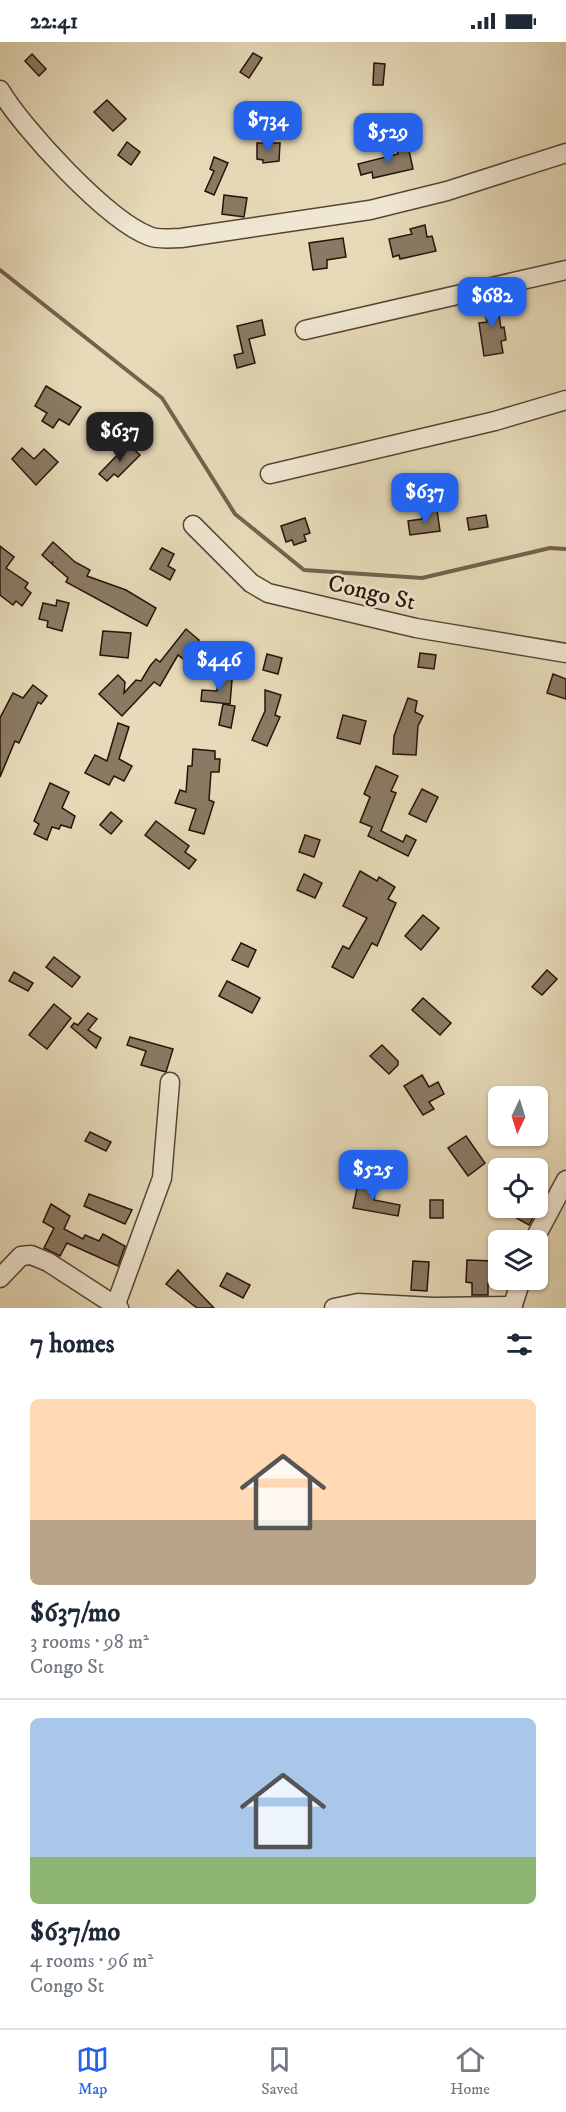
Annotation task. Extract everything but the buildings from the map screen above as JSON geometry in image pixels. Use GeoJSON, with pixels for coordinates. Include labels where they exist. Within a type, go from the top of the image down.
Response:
{"type":"FeatureCollection","features":[{"type":"Feature","properties":{"kind":"street"},"geometry":{"type":"LineString","coordinates":[[0,90],[22,122],[62,166],[105,206],[136,230],[151,238],[181,238],[370,210],[447,191],[566,153]]}},
{"type":"Feature","properties":{"kind":"street"},"geometry":{"type":"LineString","coordinates":[[305,330],[566,270]]}},
{"type":"Feature","properties":{"kind":"street"},"geometry":{"type":"LineString","coordinates":[[270,474],[495,421],[566,400]]}},
{"type":"Feature","properties":{"kind":"street","name":"Congo St"},"geometry":{"type":"LineString","coordinates":[[193,525],[251,583],[268,593],[416,628],[566,653]]}},
{"type":"Feature","properties":{"kind":"street"},"geometry":{"type":"LineString","coordinates":[[0,1278],[21,1256],[32,1255],[48,1262],[117,1306],[162,1178],[170,1082]]}},
{"type":"Feature","properties":{"kind":"street"},"geometry":{"type":"LineString","coordinates":[[539,1230],[566,1180]]}},
{"type":"Feature","properties":{"kind":"street"},"geometry":{"type":"LineString","coordinates":[[334,1308],[358,1303],[432,1307],[512,1307],[517,1290]]}},
{"type":"Feature","properties":{"kind":"waterway"},"geometry":{"type":"LineString","coordinates":[[0,270],[162,398],[235,514],[304,570],[422,578],[550,548],[566,549]]}}]}
